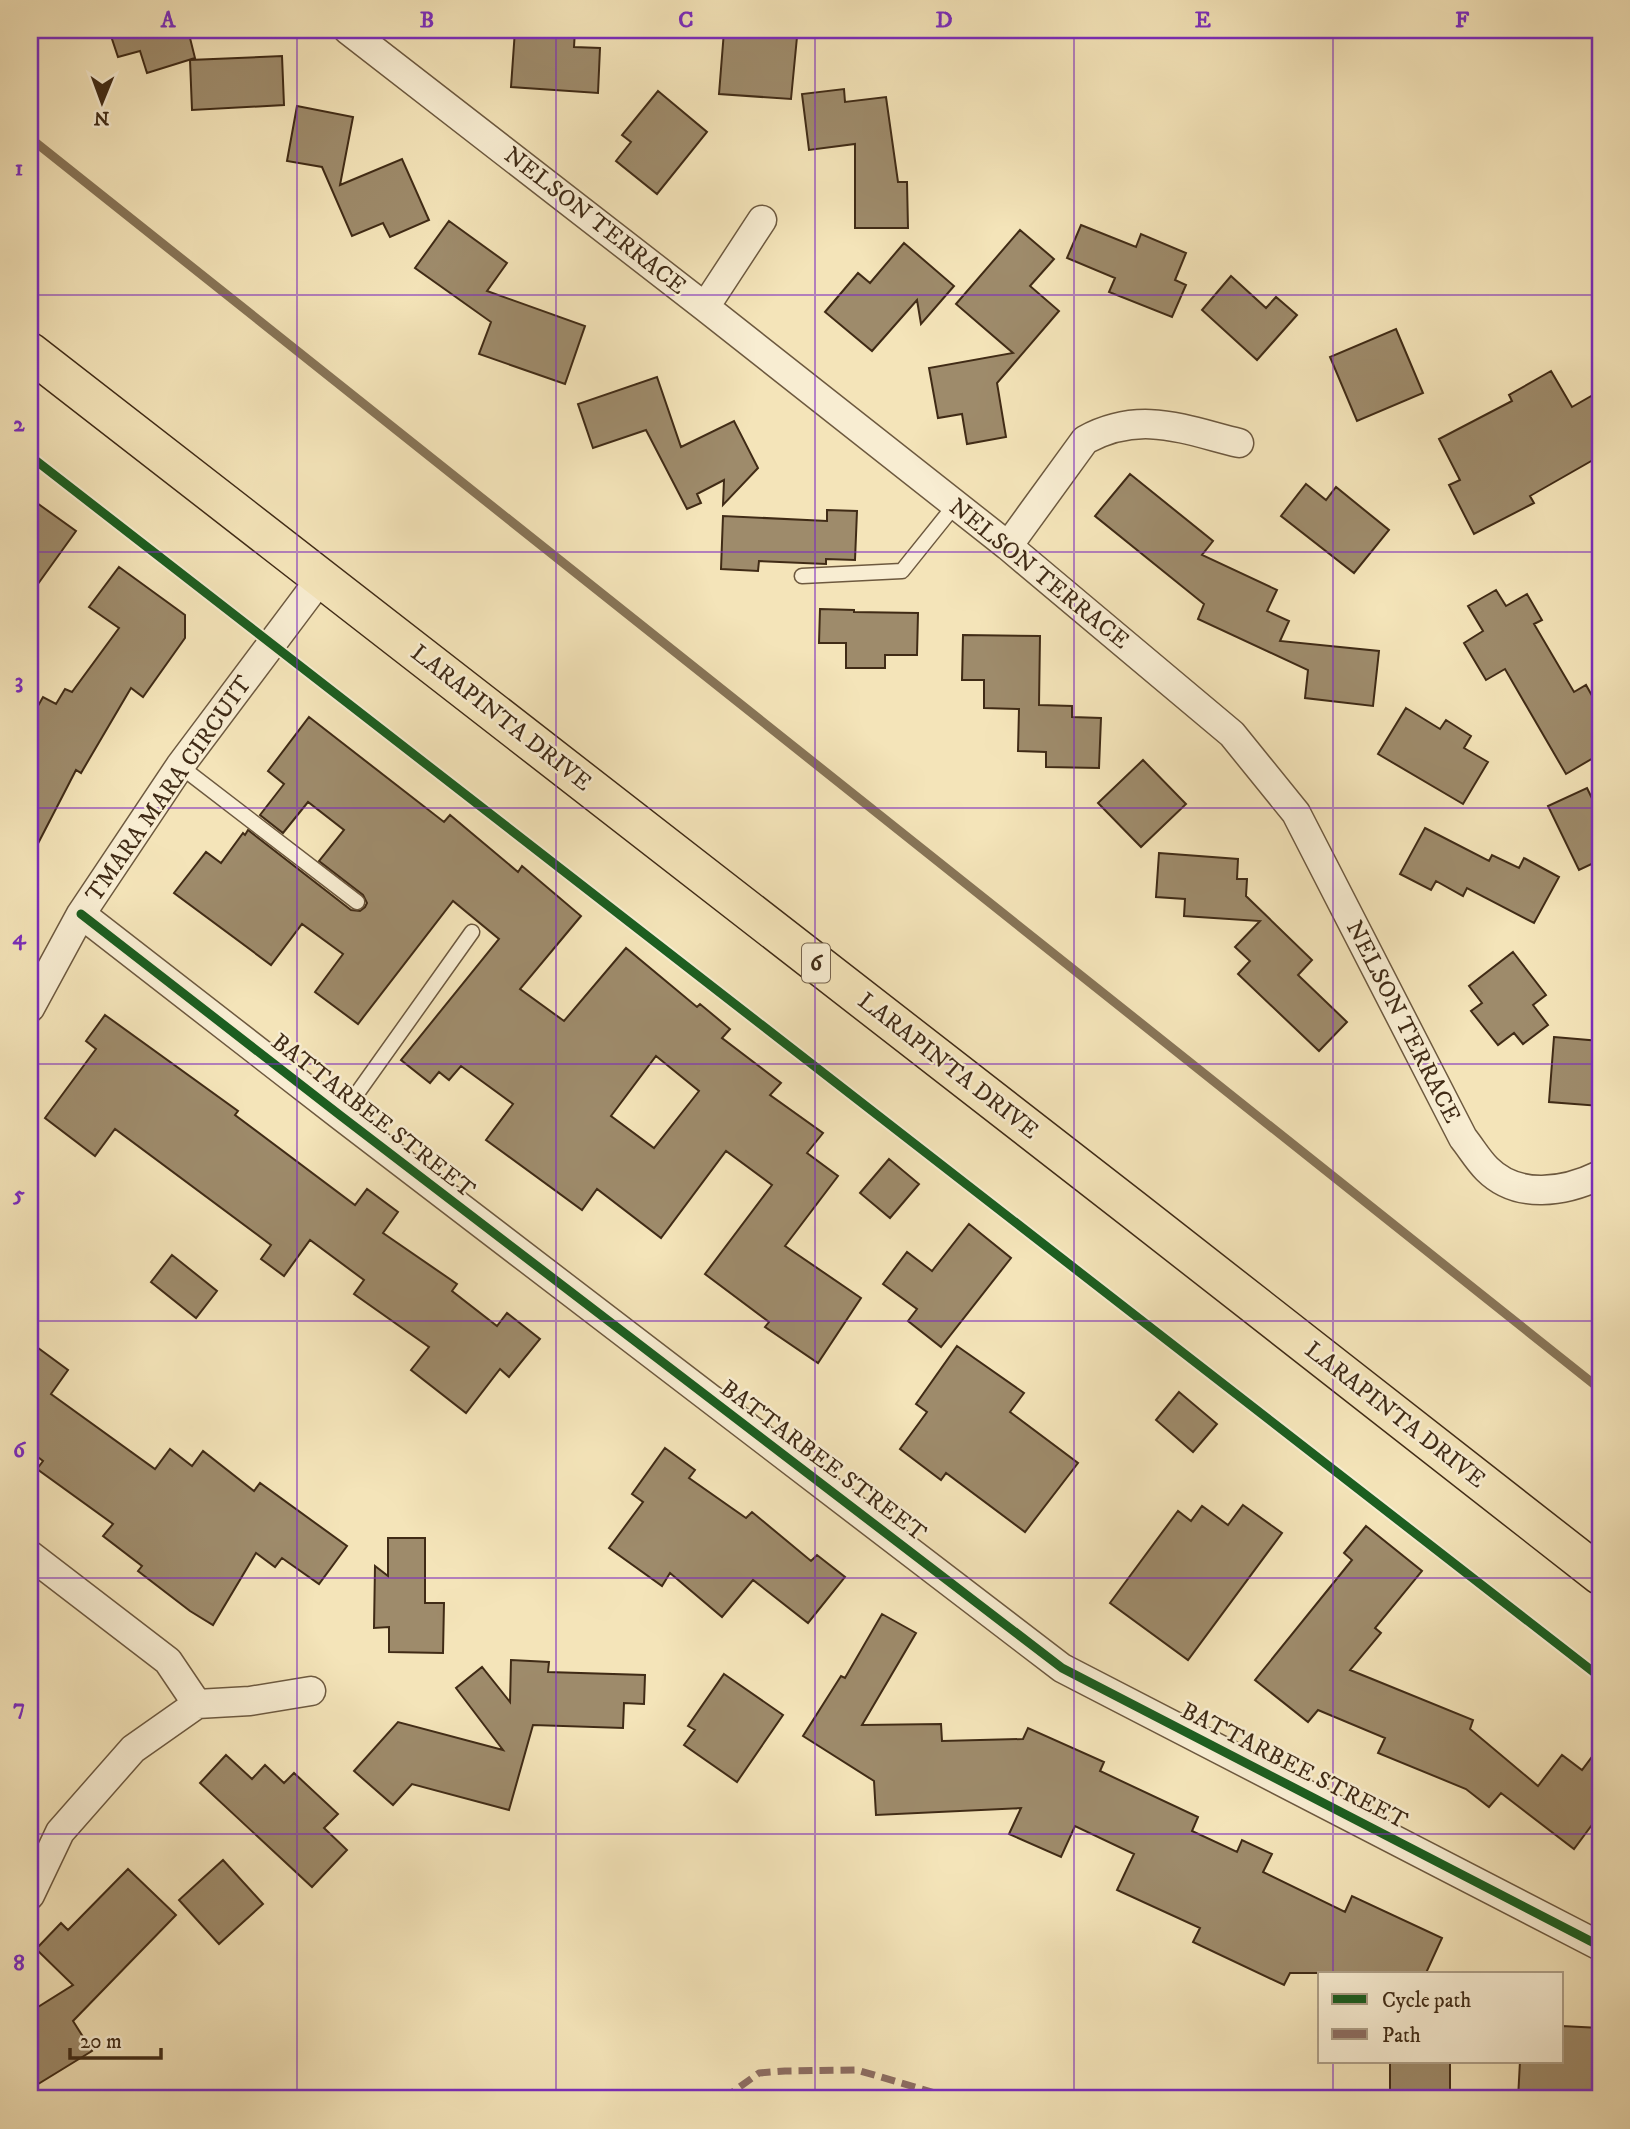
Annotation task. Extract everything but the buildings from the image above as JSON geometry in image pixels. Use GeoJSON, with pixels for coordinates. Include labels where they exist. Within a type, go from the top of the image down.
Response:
{"type":"FeatureCollection","features":[{"type":"Feature","properties":{"kind":"main road","name":"LARAPINTA DRIVE"},"geometry":{"type":"LineString","coordinates":[[30,352],[1600,1575]]}},
{"type":"Feature","properties":{"kind":"street","name":"NELSON TERRACE"},"geometry":{"type":"LineString","coordinates":[[348,30],[1008,546],[1232,734],[1296,813],[1463,1138],[1488,1170],[1514,1187],[1547,1191],[1578,1185],[1600,1175]]}},
{"type":"Feature","properties":{"kind":"street"},"geometry":{"type":"LineString","coordinates":[[705,307],[762,220]]}},
{"type":"Feature","properties":{"kind":"street"},"geometry":{"type":"LineString","coordinates":[[1008,546],[1085,440],[1104,430],[1134,423],[1158,424],[1239,443]]}},
{"type":"Feature","properties":{"kind":"street","name":"TMARA MARA CIRCUIT"},"geometry":{"type":"LineString","coordinates":[[30,1008],[81,914],[180,766],[321,578]]}},
{"type":"Feature","properties":{"kind":"street","name":"BATTARBEE STREET"},"geometry":{"type":"LineString","coordinates":[[81,914],[1062,1668],[1600,1946]]}},
{"type":"Feature","properties":{"kind":"street"},"geometry":{"type":"LineString","coordinates":[[30,1555],[168,1661],[197,1704]]}},
{"type":"Feature","properties":{"kind":"street"},"geometry":{"type":"LineString","coordinates":[[30,1895],[60,1832],[133,1749],[197,1704],[250,1701],[311,1691]]}},
{"type":"Feature","properties":{"kind":"lane"},"geometry":{"type":"LineString","coordinates":[[802,576],[902,571],[955,505]]}},
{"type":"Feature","properties":{"kind":"lane"},"geometry":{"type":"LineString","coordinates":[[180,766],[357,902]]}},
{"type":"Feature","properties":{"kind":"lane"},"geometry":{"type":"LineString","coordinates":[[341,1116],[472,932]]}},
{"type":"Feature","properties":{"kind":"waterway"},"geometry":{"type":"LineString","coordinates":[[30,138],[1600,1389]]}},
{"type":"Feature","properties":{"kind":"marked path"},"geometry":{"type":"LineString","coordinates":[[723,2099],[759,2073],[857,2070],[951,2099]]}},
{"type":"Feature","properties":{"kind":"cycle path"},"geometry":{"type":"LineString","coordinates":[[30,456],[1600,1677]]}},
{"type":"Feature","properties":{"kind":"cycle path"},"geometry":{"type":"LineString","coordinates":[[81,914],[1062,1668],[1600,1946]]}}]}
